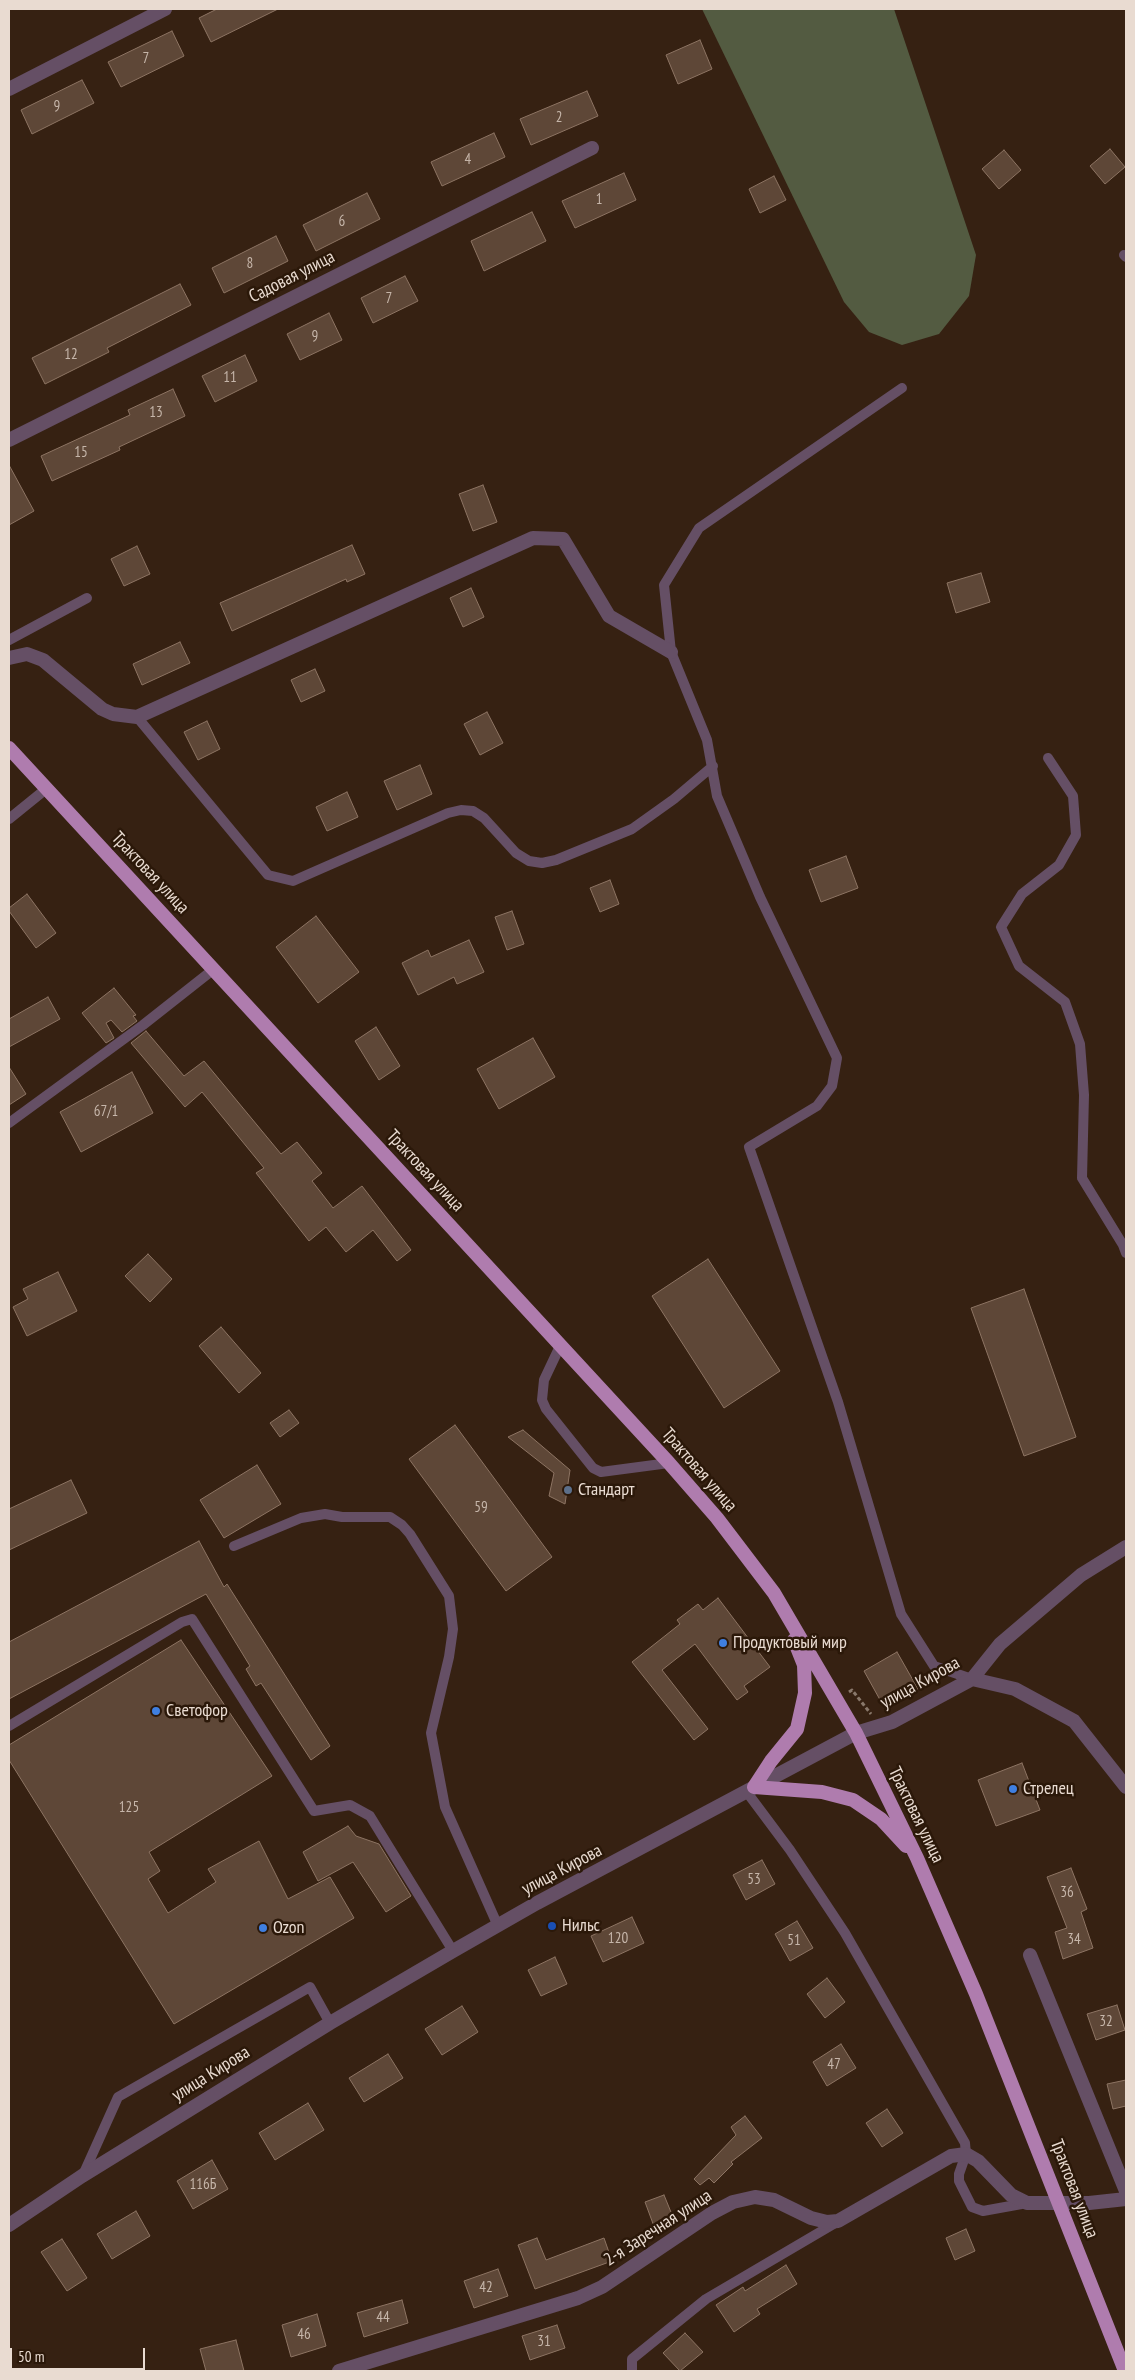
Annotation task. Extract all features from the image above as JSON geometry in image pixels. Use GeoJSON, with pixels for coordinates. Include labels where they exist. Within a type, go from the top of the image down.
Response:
{"type":"FeatureCollection","features":[{"type":"Feature","properties":{"kind":"highway","name":"Трактовая улица"},"geometry":{"type":"LineString","coordinates":[[9,748],[669,1463],[717,1518],[774,1593],[856,1734],[916,1858],[976,1994],[1124,2371]]}},
{"type":"Feature","properties":{"kind":"highway"},"geometry":{"type":"LineString","coordinates":[[750,1789],[797,1730],[805,1693],[804,1665],[774,1593]]}},
{"type":"Feature","properties":{"kind":"highway"},"geometry":{"type":"LineString","coordinates":[[750,1789],[822,1792],[853,1800],[881,1819],[916,1858]]}},
{"type":"Feature","properties":{"kind":"street"},"geometry":{"type":"LineString","coordinates":[[9,89],[165,9]]}},
{"type":"Feature","properties":{"kind":"street","name":"Садовая улица"},"geometry":{"type":"LineString","coordinates":[[9,440],[592,148]]}},
{"type":"Feature","properties":{"kind":"street"},"geometry":{"type":"LineString","coordinates":[[9,658],[28,654],[43,660],[102,709],[113,714],[137,717],[533,538],[562,539],[608,616],[671,652]]}},
{"type":"Feature","properties":{"kind":"street","name":"улица Кирова"},"geometry":{"type":"LineString","coordinates":[[9,2225],[82,2176],[330,2023],[453,1951],[750,1789],[856,1734],[892,1722],[972,1678],[1000,1644],[1081,1575],[1126,1547]]}},
{"type":"Feature","properties":{"kind":"street"},"geometry":{"type":"LineString","coordinates":[[972,1678],[1015,1689],[1074,1721],[1126,1787]]}},
{"type":"Feature","properties":{"kind":"street"},"geometry":{"type":"LineString","coordinates":[[1030,1955],[1126,2191]]}},
{"type":"Feature","properties":{"kind":"street"},"geometry":{"type":"LineString","coordinates":[[838,2221],[951,2156],[966,2154],[978,2161],[1011,2195],[1026,2203],[1060,2204],[1126,2200]]}},
{"type":"Feature","properties":{"kind":"street","name":"2-я Заречная улица"},"geometry":{"type":"LineString","coordinates":[[339,2371],[578,2298],[602,2287],[712,2212],[733,2202],[755,2197],[774,2200],[811,2218],[827,2222],[838,2221]]}},
{"type":"Feature","properties":{"kind":"lane"},"geometry":{"type":"LineString","coordinates":[[902,388],[699,528],[664,584],[671,652],[707,740],[717,796],[760,897],[837,1058],[832,1086],[817,1106],[749,1147],[838,1402],[902,1614],[934,1666],[972,1678]]}},
{"type":"Feature","properties":{"kind":"lane"},"geometry":{"type":"LineString","coordinates":[[9,640],[87,598]]}},
{"type":"Feature","properties":{"kind":"lane"},"geometry":{"type":"LineString","coordinates":[[137,717],[268,874],[293,881],[448,813],[461,810],[473,811],[484,818],[516,853],[529,861],[542,863],[556,860],[632,830],[674,799],[713,766]]}},
{"type":"Feature","properties":{"kind":"lane"},"geometry":{"type":"LineString","coordinates":[[1048,758],[1073,796],[1076,834],[1059,865],[1022,894],[1001,927],[1019,966],[1064,1002],[1080,1044],[1084,1095],[1082,1178],[1126,1253]]}},
{"type":"Feature","properties":{"kind":"lane"},"geometry":{"type":"LineString","coordinates":[[9,820],[46,789]]}},
{"type":"Feature","properties":{"kind":"lane"},"geometry":{"type":"LineString","coordinates":[[9,1123],[143,1025],[214,969]]}},
{"type":"Feature","properties":{"kind":"lane"},"geometry":{"type":"LineString","coordinates":[[561,1344],[544,1380],[542,1400],[546,1409],[593,1468],[601,1472],[669,1463]]}},
{"type":"Feature","properties":{"kind":"lane"},"geometry":{"type":"LineString","coordinates":[[234,1546],[301,1518],[325,1514],[342,1517],[390,1517],[410,1534],[449,1596],[453,1629],[450,1657],[431,1732],[444,1807],[498,1926]]}},
{"type":"Feature","properties":{"kind":"lane"},"geometry":{"type":"LineString","coordinates":[[9,1726],[182,1622],[192,1619],[314,1811],[350,1805],[370,1816],[453,1951]]}},
{"type":"Feature","properties":{"kind":"lane"},"geometry":{"type":"LineString","coordinates":[[750,1789],[845,1933],[965,2143],[966,2154],[959,2174],[959,2182],[972,2207],[983,2211],[1026,2203]]}},
{"type":"Feature","properties":{"kind":"lane"},"geometry":{"type":"LineString","coordinates":[[82,2176],[118,2097],[310,1987],[330,2023]]}},
{"type":"Feature","properties":{"kind":"lane"},"geometry":{"type":"LineString","coordinates":[[632,2371],[632,2359],[706,2299],[838,2221]]}},
{"type":"Feature","properties":{"kind":"green space"},"geometry":{"type":"Polygon","coordinates":[[[702,9],[894,9],[976,255],[969,296],[939,334],[902,345],[869,332],[844,302],[702,9]]]}},
{"type":"Feature","properties":{"kind":"building"},"geometry":{"type":"Polygon","coordinates":[[[217,9],[278,9],[211,42],[199,18],[217,9]]]}},
{"type":"Feature","properties":{"kind":"building"},"geometry":{"type":"Polygon","coordinates":[[[172,31],[184,56],[121,87],[108,62],[172,31]]]}},
{"type":"Feature","properties":{"kind":"building"},"geometry":{"type":"Polygon","coordinates":[[[700,40],[712,69],[678,84],[666,55],[700,40]]]}},
{"type":"Feature","properties":{"kind":"building"},"geometry":{"type":"Polygon","coordinates":[[[82,80],[94,103],[32,134],[21,110],[82,80]]]}},
{"type":"Feature","properties":{"kind":"building"},"geometry":{"type":"Polygon","coordinates":[[[587,91],[598,116],[531,145],[520,119],[587,91]]]}},
{"type":"Feature","properties":{"kind":"building"},"geometry":{"type":"Polygon","coordinates":[[[494,133],[505,157],[442,186],[431,162],[494,133]]]}},
{"type":"Feature","properties":{"kind":"building"},"geometry":{"type":"Polygon","coordinates":[[[1110,149],[1125,167],[1105,184],[1090,166],[1110,149]]]}},
{"type":"Feature","properties":{"kind":"building"},"geometry":{"type":"Polygon","coordinates":[[[1004,150],[1021,170],[999,189],[982,169],[1004,150]]]}},
{"type":"Feature","properties":{"kind":"building"},"geometry":{"type":"Polygon","coordinates":[[[624,173],[636,200],[575,228],[562,201],[624,173]]]}},
{"type":"Feature","properties":{"kind":"building"},"geometry":{"type":"Polygon","coordinates":[[[774,176],[786,200],[760,213],[749,189],[774,176]]]}},
{"type":"Feature","properties":{"kind":"building"},"geometry":{"type":"Polygon","coordinates":[[[367,193],[380,219],[316,251],[303,225],[367,193]]]}},
{"type":"Feature","properties":{"kind":"building"},"geometry":{"type":"Polygon","coordinates":[[[532,212],[546,241],[484,271],[471,241],[532,212]]]}},
{"type":"Feature","properties":{"kind":"building"},"geometry":{"type":"Polygon","coordinates":[[[276,236],[288,261],[224,293],[212,268],[276,236]]]}},
{"type":"Feature","properties":{"kind":"building"},"geometry":{"type":"Polygon","coordinates":[[[405,276],[418,301],[373,323],[361,298],[405,276]]]}},
{"type":"Feature","properties":{"kind":"building"},"geometry":{"type":"Polygon","coordinates":[[[180,284],[191,305],[107,348],[109,352],[45,384],[32,358],[180,284]]]}},
{"type":"Feature","properties":{"kind":"building"},"geometry":{"type":"Polygon","coordinates":[[[329,313],[342,340],[300,360],[287,334],[329,313]]]}},
{"type":"Feature","properties":{"kind":"building"},"geometry":{"type":"Polygon","coordinates":[[[245,355],[257,381],[215,402],[202,376],[245,355]]]}},
{"type":"Feature","properties":{"kind":"building"},"geometry":{"type":"Polygon","coordinates":[[[173,389],[185,416],[119,447],[120,450],[52,481],[41,456],[130,415],[128,410],[173,389]]]}},
{"type":"Feature","properties":{"kind":"building"},"geometry":{"type":"Polygon","coordinates":[[[9,465],[34,511],[9,525],[9,465]]]}},
{"type":"Feature","properties":{"kind":"building"},"geometry":{"type":"Polygon","coordinates":[[[483,485],[497,522],[473,531],[459,494],[483,485]]]}},
{"type":"Feature","properties":{"kind":"building"},"geometry":{"type":"Polygon","coordinates":[[[352,545],[365,574],[347,582],[346,579],[232,631],[220,603],[352,545]]]}},
{"type":"Feature","properties":{"kind":"building"},"geometry":{"type":"Polygon","coordinates":[[[137,546],[150,574],[124,586],[111,559],[137,546]]]}},
{"type":"Feature","properties":{"kind":"building"},"geometry":{"type":"Polygon","coordinates":[[[981,573],[990,602],[956,613],[947,583],[981,573]]]}},
{"type":"Feature","properties":{"kind":"building"},"geometry":{"type":"Polygon","coordinates":[[[471,588],[484,617],[463,627],[450,598],[471,588]]]}},
{"type":"Feature","properties":{"kind":"building"},"geometry":{"type":"Polygon","coordinates":[[[180,642],[190,663],[142,685],[133,664],[180,642]]]}},
{"type":"Feature","properties":{"kind":"building"},"geometry":{"type":"Polygon","coordinates":[[[315,669],[325,691],[301,702],[291,680],[315,669]]]}},
{"type":"Feature","properties":{"kind":"building"},"geometry":{"type":"Polygon","coordinates":[[[487,712],[503,743],[480,755],[464,724],[487,712]]]}},
{"type":"Feature","properties":{"kind":"building"},"geometry":{"type":"Polygon","coordinates":[[[207,721],[220,749],[198,760],[184,732],[207,721]]]}},
{"type":"Feature","properties":{"kind":"building"},"geometry":{"type":"Polygon","coordinates":[[[420,765],[432,794],[397,810],[384,781],[420,765]]]}},
{"type":"Feature","properties":{"kind":"building"},"geometry":{"type":"Polygon","coordinates":[[[347,792],[358,817],[327,831],[316,807],[347,792]]]}},
{"type":"Feature","properties":{"kind":"building"},"geometry":{"type":"Polygon","coordinates":[[[846,856],[858,888],[821,902],[809,870],[846,856]]]}},
{"type":"Feature","properties":{"kind":"building"},"geometry":{"type":"Polygon","coordinates":[[[610,880],[619,904],[600,912],[590,888],[610,880]]]}},
{"type":"Feature","properties":{"kind":"building"},"geometry":{"type":"Polygon","coordinates":[[[27,894],[56,933],[36,948],[9,911],[9,908],[27,894]]]}},
{"type":"Feature","properties":{"kind":"building"},"geometry":{"type":"Polygon","coordinates":[[[512,911],[524,944],[507,950],[495,917],[512,911]]]}},
{"type":"Feature","properties":{"kind":"building"},"geometry":{"type":"Polygon","coordinates":[[[316,916],[359,972],[318,1003],[276,947],[316,916]]]}},
{"type":"Feature","properties":{"kind":"building"},"geometry":{"type":"Polygon","coordinates":[[[469,940],[484,972],[457,984],[454,977],[418,995],[402,963],[428,950],[431,957],[469,940]]]}},
{"type":"Feature","properties":{"kind":"building"},"geometry":{"type":"Polygon","coordinates":[[[114,988],[136,1015],[133,1016],[137,1021],[122,1032],[111,1020],[106,1023],[114,1038],[106,1043],[82,1013],[114,988]]]}},
{"type":"Feature","properties":{"kind":"building"},"geometry":{"type":"Polygon","coordinates":[[[48,997],[60,1019],[9,1047],[9,1019],[48,997]]]}},
{"type":"Feature","properties":{"kind":"building"},"geometry":{"type":"Polygon","coordinates":[[[376,1027],[400,1066],[379,1080],[355,1041],[376,1027]]]}},
{"type":"Feature","properties":{"kind":"building"},"geometry":{"type":"Polygon","coordinates":[[[146,1031],[184,1076],[204,1061],[281,1154],[297,1142],[322,1173],[312,1181],[333,1208],[362,1186],[411,1250],[397,1261],[373,1230],[346,1252],[326,1227],[309,1241],[256,1173],[264,1168],[202,1092],[185,1107],[131,1043],[146,1031]]]}},
{"type":"Feature","properties":{"kind":"building"},"geometry":{"type":"Polygon","coordinates":[[[533,1038],[555,1077],[499,1109],[477,1069],[533,1038]]]}},
{"type":"Feature","properties":{"kind":"building"},"geometry":{"type":"Polygon","coordinates":[[[9,1067],[26,1094],[9,1105],[9,1067]]]}},
{"type":"Feature","properties":{"kind":"building"},"geometry":{"type":"Polygon","coordinates":[[[132,1072],[153,1113],[81,1152],[60,1112],[132,1072]]]}},
{"type":"Feature","properties":{"kind":"building"},"geometry":{"type":"Polygon","coordinates":[[[148,1254],[172,1279],[150,1302],[125,1276],[148,1254]]]}},
{"type":"Feature","properties":{"kind":"building"},"geometry":{"type":"Polygon","coordinates":[[[708,1259],[780,1371],[724,1408],[652,1296],[708,1259]]]}},
{"type":"Feature","properties":{"kind":"building"},"geometry":{"type":"Polygon","coordinates":[[[58,1272],[77,1311],[27,1336],[13,1307],[28,1299],[23,1289],[58,1272]]]}},
{"type":"Feature","properties":{"kind":"building"},"geometry":{"type":"Polygon","coordinates":[[[1024,1289],[1076,1437],[1024,1456],[971,1308],[1024,1289]]]}},
{"type":"Feature","properties":{"kind":"building"},"geometry":{"type":"Polygon","coordinates":[[[221,1327],[261,1373],[239,1393],[199,1346],[221,1327]]]}},
{"type":"Feature","properties":{"kind":"building"},"geometry":{"type":"Polygon","coordinates":[[[289,1410],[299,1423],[280,1437],[270,1423],[289,1410]]]}},
{"type":"Feature","properties":{"kind":"building"},"geometry":{"type":"Polygon","coordinates":[[[455,1425],[552,1557],[506,1591],[409,1459],[455,1425]]]}},
{"type":"Feature","properties":{"kind":"building"},"geometry":{"type":"Polygon","coordinates":[[[523,1430],[570,1470],[565,1504],[549,1496],[554,1473],[508,1437],[523,1430]]]}},
{"type":"Feature","properties":{"kind":"building"},"geometry":{"type":"Polygon","coordinates":[[[257,1465],[281,1504],[224,1538],[200,1500],[257,1465]]]}},
{"type":"Feature","properties":{"kind":"building"},"geometry":{"type":"Polygon","coordinates":[[[71,1480],[87,1513],[9,1550],[9,1509],[71,1480]]]}},
{"type":"Feature","properties":{"kind":"building"},"geometry":{"type":"Polygon","coordinates":[[[199,1541],[224,1587],[227,1584],[330,1746],[311,1760],[261,1683],[256,1686],[246,1669],[250,1666],[206,1594],[9,1699],[9,1642],[199,1541]]]}},
{"type":"Feature","properties":{"kind":"building"},"geometry":{"type":"Polygon","coordinates":[[[718,1598],[770,1667],[744,1686],[748,1692],[737,1700],[695,1644],[662,1670],[708,1729],[694,1740],[632,1662],[680,1624],[677,1620],[698,1604],[703,1610],[718,1598]]]}},
{"type":"Feature","properties":{"kind":"building"},"geometry":{"type":"Polygon","coordinates":[[[181,1640],[272,1776],[149,1852],[160,1871],[148,1879],[168,1913],[216,1882],[208,1869],[259,1841],[288,1899],[330,1877],[354,1918],[174,2024],[9,1760],[9,1745],[181,1640]]]}},
{"type":"Feature","properties":{"kind":"building"},"geometry":{"type":"Polygon","coordinates":[[[897,1652],[918,1689],[884,1707],[864,1671],[897,1652]]]}},
{"type":"Feature","properties":{"kind":"building"},"geometry":{"type":"Polygon","coordinates":[[[1022,1763],[1040,1810],[996,1826],[978,1780],[1022,1763]]]}},
{"type":"Feature","properties":{"kind":"building"},"geometry":{"type":"Polygon","coordinates":[[[348,1826],[356,1836],[379,1844],[411,1896],[386,1912],[353,1862],[318,1881],[303,1852],[348,1826]]]}},
{"type":"Feature","properties":{"kind":"building"},"geometry":{"type":"Polygon","coordinates":[[[762,1860],[775,1884],[746,1900],[733,1875],[762,1860]]]}},
{"type":"Feature","properties":{"kind":"building"},"geometry":{"type":"Polygon","coordinates":[[[1071,1868],[1087,1909],[1081,1912],[1093,1948],[1063,1959],[1055,1932],[1067,1928],[1047,1877],[1071,1868]]]}},
{"type":"Feature","properties":{"kind":"building"},"geometry":{"type":"Polygon","coordinates":[[[632,1917],[644,1943],[603,1962],[591,1936],[632,1917]]]}},
{"type":"Feature","properties":{"kind":"building"},"geometry":{"type":"Polygon","coordinates":[[[797,1921],[813,1948],[790,1961],[775,1934],[797,1921]]]}},
{"type":"Feature","properties":{"kind":"building"},"geometry":{"type":"Polygon","coordinates":[[[555,1957],[567,1984],[541,1996],[528,1970],[555,1957]]]}},
{"type":"Feature","properties":{"kind":"building"},"geometry":{"type":"Polygon","coordinates":[[[827,1978],[845,2002],[825,2018],[807,1994],[827,1978]]]}},
{"type":"Feature","properties":{"kind":"building"},"geometry":{"type":"Polygon","coordinates":[[[1117,2005],[1125,2030],[1096,2040],[1087,2014],[1117,2005]]]}},
{"type":"Feature","properties":{"kind":"building"},"geometry":{"type":"Polygon","coordinates":[[[462,2006],[478,2032],[442,2055],[425,2029],[462,2006]]]}},
{"type":"Feature","properties":{"kind":"building"},"geometry":{"type":"Polygon","coordinates":[[[841,2044],[856,2068],[827,2086],[813,2062],[841,2044]]]}},
{"type":"Feature","properties":{"kind":"building"},"geometry":{"type":"Polygon","coordinates":[[[388,2054],[403,2078],[364,2102],[349,2078],[388,2054]]]}},
{"type":"Feature","properties":{"kind":"building"},"geometry":{"type":"Polygon","coordinates":[[[1126,2080],[1126,2106],[1113,2109],[1107,2084],[1126,2080]]]}},
{"type":"Feature","properties":{"kind":"building"},"geometry":{"type":"Polygon","coordinates":[[[308,2103],[324,2130],[275,2160],[259,2133],[308,2103]]]}},
{"type":"Feature","properties":{"kind":"building"},"geometry":{"type":"Polygon","coordinates":[[[887,2109],[903,2133],[882,2147],[866,2123],[887,2109]]]}},
{"type":"Feature","properties":{"kind":"building"},"geometry":{"type":"Polygon","coordinates":[[[745,2116],[762,2138],[731,2162],[733,2164],[714,2183],[709,2178],[700,2185],[694,2179],[736,2135],[731,2127],[745,2116]]]}},
{"type":"Feature","properties":{"kind":"building"},"geometry":{"type":"Polygon","coordinates":[[[212,2160],[228,2189],[193,2209],[177,2181],[212,2160]]]}},
{"type":"Feature","properties":{"kind":"building"},"geometry":{"type":"Polygon","coordinates":[[[664,2195],[675,2222],[655,2229],[645,2202],[664,2195]]]}},
{"type":"Feature","properties":{"kind":"building"},"geometry":{"type":"Polygon","coordinates":[[[136,2211],[150,2236],[112,2259],[97,2234],[136,2211]]]}},
{"type":"Feature","properties":{"kind":"building"},"geometry":{"type":"Polygon","coordinates":[[[966,2229],[975,2251],[955,2260],[946,2238],[966,2229]]]}},
{"type":"Feature","properties":{"kind":"building"},"geometry":{"type":"Polygon","coordinates":[[[537,2238],[546,2260],[604,2238],[612,2261],[535,2289],[518,2245],[537,2238]]]}},
{"type":"Feature","properties":{"kind":"building"},"geometry":{"type":"Polygon","coordinates":[[[62,2239],[87,2278],[67,2291],[41,2252],[62,2239]]]}},
{"type":"Feature","properties":{"kind":"building"},"geometry":{"type":"Polygon","coordinates":[[[786,2265],[797,2284],[757,2309],[760,2314],[734,2332],[716,2305],[743,2287],[745,2291],[786,2265]]]}},
{"type":"Feature","properties":{"kind":"building"},"geometry":{"type":"Polygon","coordinates":[[[498,2269],[508,2296],[474,2308],[464,2281],[498,2269]]]}},
{"type":"Feature","properties":{"kind":"building"},"geometry":{"type":"Polygon","coordinates":[[[402,2300],[408,2323],[364,2337],[357,2313],[402,2300]]]}},
{"type":"Feature","properties":{"kind":"building"},"geometry":{"type":"Polygon","coordinates":[[[317,2314],[326,2346],[291,2357],[282,2325],[317,2314]]]}},
{"type":"Feature","properties":{"kind":"building"},"geometry":{"type":"Polygon","coordinates":[[[557,2325],[565,2348],[530,2360],[522,2336],[557,2325]]]}},
{"type":"Feature","properties":{"kind":"building"},"geometry":{"type":"Polygon","coordinates":[[[685,2333],[703,2352],[680,2371],[663,2353],[685,2333]]]}},
{"type":"Feature","properties":{"kind":"building"},"geometry":{"type":"Polygon","coordinates":[[[236,2340],[244,2371],[206,2371],[200,2349],[236,2340]]]}},
{"type":"Feature","properties":{"kind":"place","name":"Стандарт"},"geometry":{"type":"Point","coordinates":[568,1490]}},
{"type":"Feature","properties":{"kind":"place","name":"Продуктовый мир"},"geometry":{"type":"Point","coordinates":[723,1643]}},
{"type":"Feature","properties":{"kind":"place","name":"Светофор"},"geometry":{"type":"Point","coordinates":[156,1711]}},
{"type":"Feature","properties":{"kind":"place","name":"Стрелец"},"geometry":{"type":"Point","coordinates":[1013,1789]}},
{"type":"Feature","properties":{"kind":"place","name":"Нильс"},"geometry":{"type":"Point","coordinates":[552,1926]}},
{"type":"Feature","properties":{"kind":"place","name":"Ozon"},"geometry":{"type":"Point","coordinates":[263,1928]}}]}
